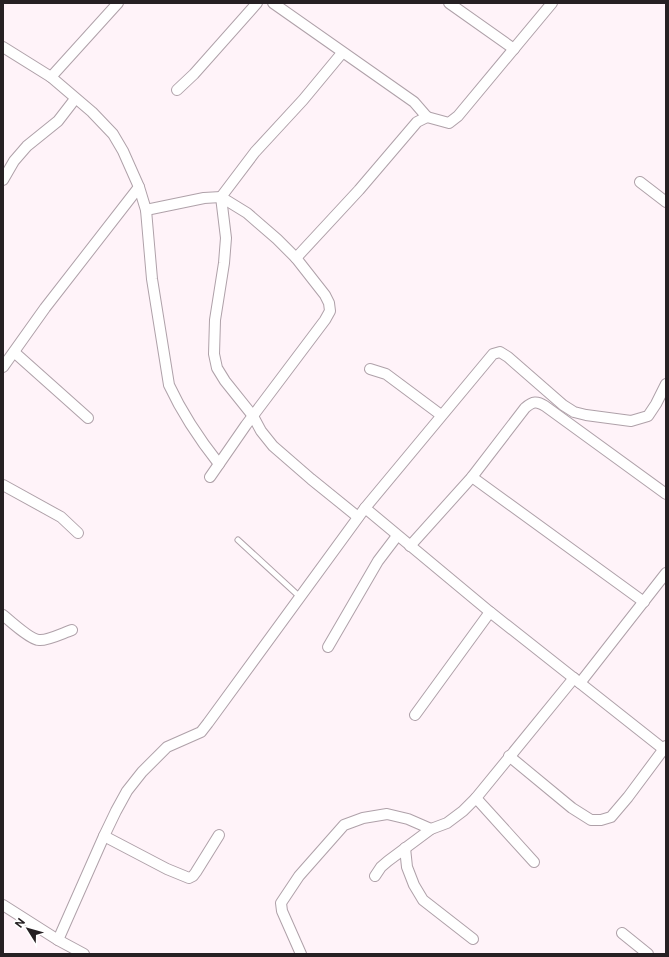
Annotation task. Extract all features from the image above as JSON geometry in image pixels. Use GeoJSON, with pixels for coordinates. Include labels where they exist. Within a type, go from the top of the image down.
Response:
{"type":"FeatureCollection","features":[{"type":"Feature","properties":{"kind":"street"},"geometry":{"type":"LineString","coordinates":[[51,78],[118,3]]}},
{"type":"Feature","properties":{"kind":"street"},"geometry":{"type":"LineString","coordinates":[[177,90],[194,74],[257,3]]}},
{"type":"Feature","properties":{"kind":"street"},"geometry":{"type":"LineString","coordinates":[[273,3],[342,53],[414,102],[427,117],[449,123],[458,116],[552,3]]}},
{"type":"Feature","properties":{"kind":"street"},"geometry":{"type":"LineString","coordinates":[[449,3],[514,49]]}},
{"type":"Feature","properties":{"kind":"street"},"geometry":{"type":"LineString","coordinates":[[3,47],[51,78],[92,112],[113,134],[123,151],[139,187],[146,210],[152,280],[169,385],[206,447],[219,464]]}},
{"type":"Feature","properties":{"kind":"street"},"geometry":{"type":"LineString","coordinates":[[342,53],[303,100],[255,152],[222,197],[226,238],[224,263],[215,320],[214,354],[217,368],[224,381],[253,416],[261,431],[273,446],[358,517]]}},
{"type":"Feature","properties":{"kind":"street"},"geometry":{"type":"LineString","coordinates":[[3,180],[18,156],[27,146],[58,121],[75,99]]}},
{"type":"Feature","properties":{"kind":"street"},"geometry":{"type":"LineString","coordinates":[[296,258],[359,190],[418,122],[427,117]]}},
{"type":"Feature","properties":{"kind":"street"},"geometry":{"type":"LineString","coordinates":[[640,182],[666,202]]}},
{"type":"Feature","properties":{"kind":"street"},"geometry":{"type":"LineString","coordinates":[[3,365],[45,308],[139,187]]}},
{"type":"Feature","properties":{"kind":"street"},"geometry":{"type":"LineString","coordinates":[[146,210],[204,198],[222,197],[247,213],[277,239],[296,258],[326,295],[329,303],[330,311],[325,320],[253,416],[210,477]]}},
{"type":"Feature","properties":{"kind":"street"},"geometry":{"type":"LineString","coordinates":[[14,352],[88,418]]}},
{"type":"Feature","properties":{"kind":"street"},"geometry":{"type":"LineString","coordinates":[[58,940],[104,836],[127,791],[142,772],[167,747],[201,732],[205,728],[358,517],[493,354],[500,352],[521,368],[562,405],[574,412],[586,415],[631,421],[648,416],[666,384]]}},
{"type":"Feature","properties":{"kind":"street"},"geometry":{"type":"LineString","coordinates":[[370,369],[386,374],[442,415]]}},
{"type":"Feature","properties":{"kind":"street"},"geometry":{"type":"LineString","coordinates":[[410,546],[472,477],[530,403],[535,402],[545,406],[666,494]]}},
{"type":"Feature","properties":{"kind":"street"},"geometry":{"type":"LineString","coordinates":[[472,477],[644,602]]}},
{"type":"Feature","properties":{"kind":"street"},"geometry":{"type":"LineString","coordinates":[[3,485],[61,517],[78,533]]}},
{"type":"Feature","properties":{"kind":"street"},"geometry":{"type":"LineString","coordinates":[[365,508],[490,612],[665,749],[611,817],[601,820],[591,820],[572,808],[509,756]]}},
{"type":"Feature","properties":{"kind":"street"},"geometry":{"type":"LineString","coordinates":[[328,647],[378,561],[398,536]]}},
{"type":"Feature","properties":{"kind":"street"},"geometry":{"type":"LineString","coordinates":[[375,876],[381,867],[405,848],[431,829],[447,823],[463,811],[476,798],[509,756],[577,681],[644,602],[666,573]]}},
{"type":"Feature","properties":{"kind":"street"},"geometry":{"type":"LineString","coordinates":[[415,715],[490,612]]}},
{"type":"Feature","properties":{"kind":"street"},"geometry":{"type":"LineString","coordinates":[[3,615],[38,641],[72,630]]}},
{"type":"Feature","properties":{"kind":"street"},"geometry":{"type":"LineString","coordinates":[[476,798],[534,862]]}},
{"type":"Feature","properties":{"kind":"street"},"geometry":{"type":"LineString","coordinates":[[301,954],[282,911],[281,903],[299,876],[324,846],[344,826],[363,818],[387,814],[408,819],[431,829]]}},
{"type":"Feature","properties":{"kind":"street"},"geometry":{"type":"LineString","coordinates":[[104,836],[170,871],[189,878],[196,872],[219,835]]}},
{"type":"Feature","properties":{"kind":"street"},"geometry":{"type":"LineString","coordinates":[[405,848],[407,867],[414,885],[423,900],[473,939]]}},
{"type":"Feature","properties":{"kind":"street"},"geometry":{"type":"LineString","coordinates":[[3,905],[58,940],[84,954]]}},
{"type":"Feature","properties":{"kind":"street"},"geometry":{"type":"LineString","coordinates":[[622,933],[648,954]]}},
{"type":"Feature","properties":{"kind":"lane"},"geometry":{"type":"LineString","coordinates":[[238,540],[300,597]]}}]}
